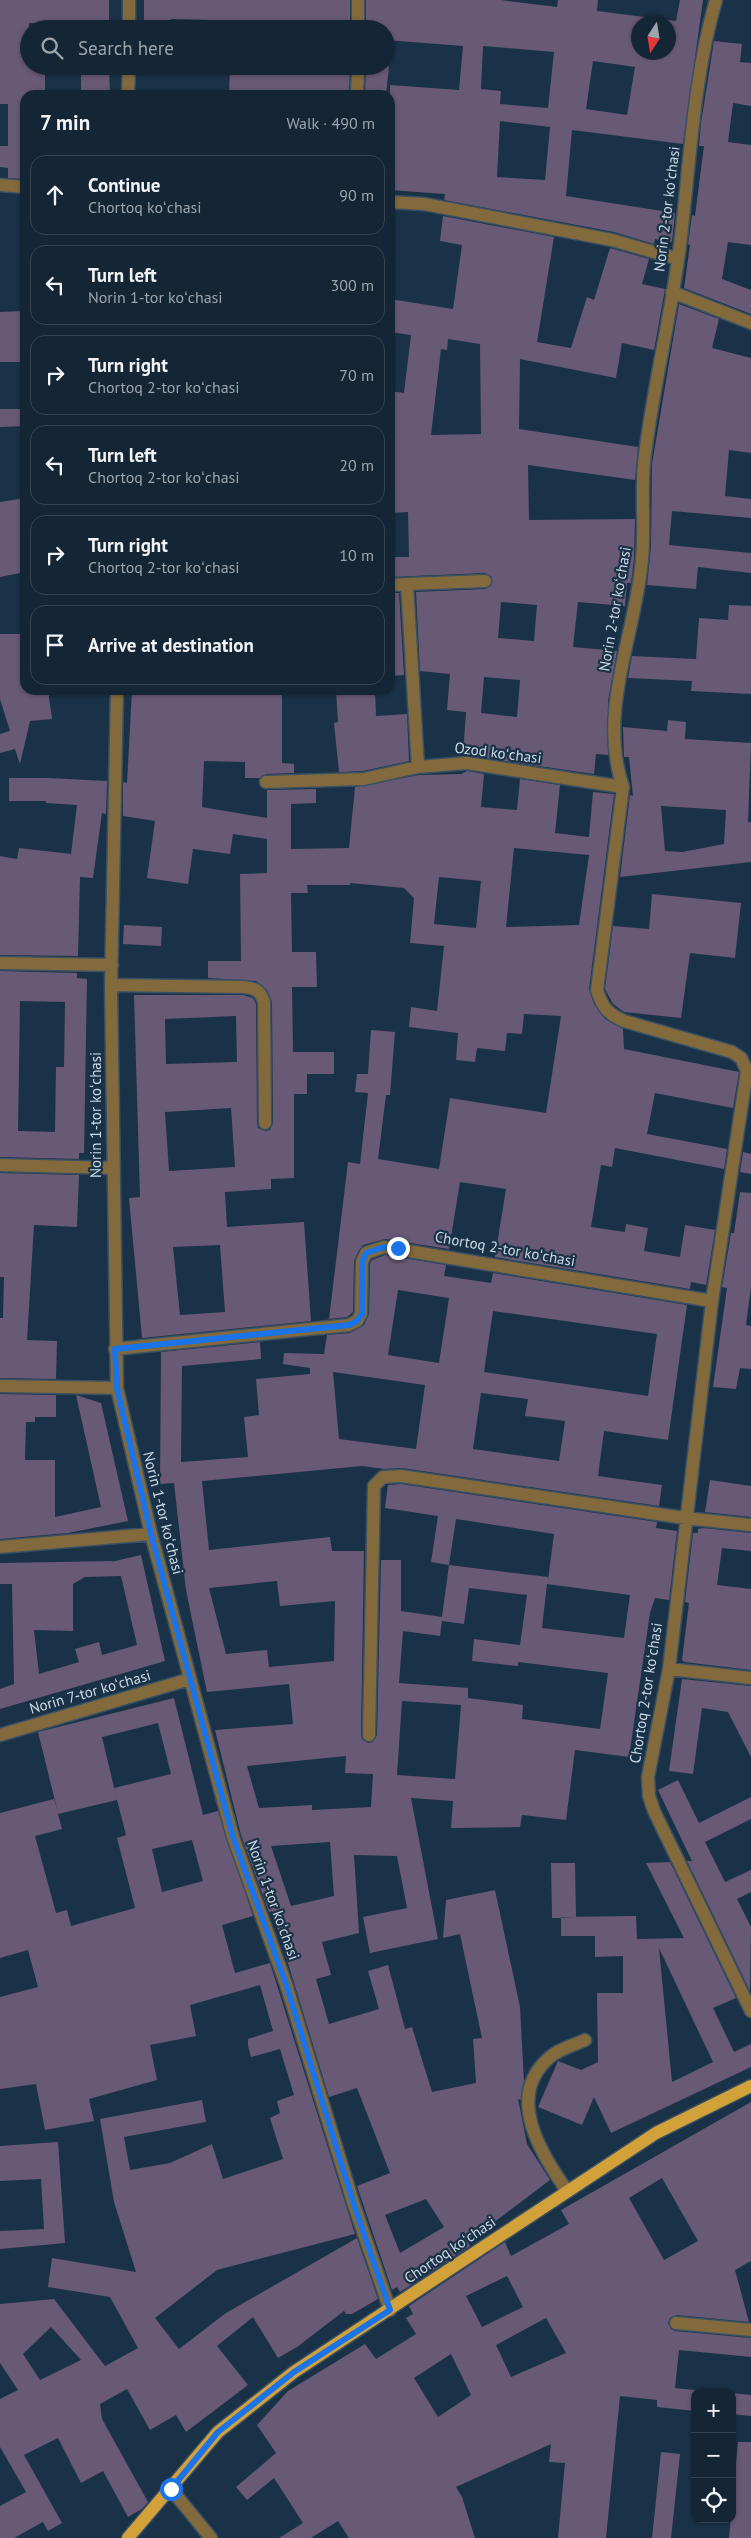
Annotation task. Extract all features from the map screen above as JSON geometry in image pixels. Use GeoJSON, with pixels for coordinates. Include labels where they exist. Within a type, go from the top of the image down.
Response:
{"type":"FeatureCollection","features":[{"type":"Feature","properties":{"kind":"main road","name":"Chortoq koʻchasi"},"geometry":{"type":"LineString","coordinates":[[128,2538],[218,2432],[294,2372],[656,2133],[751,2086]]}},
{"type":"Feature","properties":{"kind":"street"},"geometry":{"type":"LineString","coordinates":[[129,0],[129,20]]}},
{"type":"Feature","properties":{"kind":"street"},"geometry":{"type":"LineString","coordinates":[[358,0],[358,20]]}},
{"type":"Feature","properties":{"kind":"street","name":"Norin 2-tor koʻchasi"},"geometry":{"type":"LineString","coordinates":[[716,0],[703,54],[678,259],[644,464],[642,560],[621,664],[613,742],[616,765],[623,787],[597,990],[601,1004],[609,1014],[624,1021],[732,1052],[741,1058],[746,1071],[748,1096]]}},
{"type":"Feature","properties":{"kind":"street"},"geometry":{"type":"LineString","coordinates":[[128,75],[128,90]]}},
{"type":"Feature","properties":{"kind":"street"},"geometry":{"type":"LineString","coordinates":[[357,90],[358,75]]}},
{"type":"Feature","properties":{"kind":"street"},"geometry":{"type":"LineString","coordinates":[[0,185],[20,187]]}},
{"type":"Feature","properties":{"kind":"street"},"geometry":{"type":"LineString","coordinates":[[395,202],[424,204],[612,240],[678,259]]}},
{"type":"Feature","properties":{"kind":"street"},"geometry":{"type":"LineString","coordinates":[[672,292],[751,323]]}},
{"type":"Feature","properties":{"kind":"street"},"geometry":{"type":"LineString","coordinates":[[395,585],[485,580]]}},
{"type":"Feature","properties":{"kind":"street"},"geometry":{"type":"LineString","coordinates":[[407,584],[418,767]]}},
{"type":"Feature","properties":{"kind":"street","name":"Norin 1-tor koʻchasi"},"geometry":{"type":"LineString","coordinates":[[117,695],[112,985],[115,1349],[117,1388],[151,1534],[233,1837],[286,1984],[354,2205],[390,2310]]}},
{"type":"Feature","properties":{"kind":"street","name":"Ozod koʻchasi"},"geometry":{"type":"LineString","coordinates":[[266,782],[364,779],[418,767],[467,763],[623,787]]}},
{"type":"Feature","properties":{"kind":"street"},"geometry":{"type":"LineString","coordinates":[[0,963],[112,966]]}},
{"type":"Feature","properties":{"kind":"street"},"geometry":{"type":"LineString","coordinates":[[112,985],[255,988],[261,994],[264,1002],[265,1123]]}},
{"type":"Feature","properties":{"kind":"street","name":"Chortoq 2-tor koʻchasi"},"geometry":{"type":"LineString","coordinates":[[748,1096],[712,1300],[685,1518],[669,1669],[648,1777],[649,1796],[654,1811],[751,2011]]}},
{"type":"Feature","properties":{"kind":"street"},"geometry":{"type":"LineString","coordinates":[[0,1165],[113,1168]]}},
{"type":"Feature","properties":{"kind":"street","name":"Chortoq 2-tor koʻchasi"},"geometry":{"type":"LineString","coordinates":[[115,1349],[349,1325],[357,1321],[362,1314],[362,1262],[366,1253],[384,1247],[712,1300]]}},
{"type":"Feature","properties":{"kind":"street"},"geometry":{"type":"LineString","coordinates":[[0,1386],[117,1388]]}},
{"type":"Feature","properties":{"kind":"street"},"geometry":{"type":"LineString","coordinates":[[369,1734],[374,1486],[383,1477],[401,1476],[685,1518],[751,1525]]}},
{"type":"Feature","properties":{"kind":"street"},"geometry":{"type":"LineString","coordinates":[[0,1547],[151,1534]]}},
{"type":"Feature","properties":{"kind":"street"},"geometry":{"type":"LineString","coordinates":[[669,1669],[751,1678]]}},
{"type":"Feature","properties":{"kind":"street","name":"Norin 7-tor koʻchasi"},"geometry":{"type":"LineString","coordinates":[[0,1735],[190,1679]]}},
{"type":"Feature","properties":{"kind":"street"},"geometry":{"type":"LineString","coordinates":[[567,2191],[544,2157],[527,2108],[531,2083],[538,2069],[552,2056],[585,2040]]}},
{"type":"Feature","properties":{"kind":"street"},"geometry":{"type":"LineString","coordinates":[[676,2323],[751,2330]]}},
{"type":"Feature","properties":{"kind":"street"},"geometry":{"type":"LineString","coordinates":[[171,2489],[211,2538]]}},
{"type":"Feature","properties":{"kind":"building"},"geometry":{"type":"Polygon","coordinates":[[[0,0],[109,0],[109,20],[20,20],[20,75],[45,75],[45,90],[20,90],[20,179],[8,178],[8,168],[0,167],[0,146],[8,146],[8,104],[0,104],[0,0]]]}},
{"type":"Feature","properties":{"kind":"building"},"geometry":{"type":"Polygon","coordinates":[[[144,0],[350,0],[350,20],[144,20],[144,0]]]}},
{"type":"Feature","properties":{"kind":"building"},"geometry":{"type":"Polygon","coordinates":[[[366,0],[501,0],[557,7],[558,0],[598,0],[597,11],[631,15],[631,60],[676,60],[676,21],[680,0],[703,0],[683,144],[572,130],[566,196],[675,213],[672,242],[655,239],[654,244],[614,232],[444,200],[445,194],[395,190],[395,90],[390,90],[390,85],[459,90],[463,46],[395,41],[395,20],[366,20],[366,0]],[[483,46],[481,89],[501,91],[500,104],[548,108],[554,52],[483,46]],[[593,61],[586,109],[627,115],[635,67],[593,61]],[[500,121],[497,177],[545,180],[550,127],[500,121]]]}},
{"type":"Feature","properties":{"kind":"building"},"geometry":{"type":"Polygon","coordinates":[[[714,41],[742,44],[740,62],[751,63],[751,106],[733,103],[728,142],[751,145],[751,245],[728,242],[722,279],[751,290],[751,314],[684,288],[692,215],[695,216],[704,146],[699,146],[701,123],[714,41]]]}},
{"type":"Feature","properties":{"kind":"building"},"geometry":{"type":"Polygon","coordinates":[[[81,75],[109,75],[110,90],[81,90],[81,75]]]}},
{"type":"Feature","properties":{"kind":"building"},"geometry":{"type":"Polygon","coordinates":[[[230,75],[350,75],[349,90],[229,90],[230,75]]]}},
{"type":"Feature","properties":{"kind":"building"},"geometry":{"type":"Polygon","coordinates":[[[366,75],[388,75],[387,90],[365,90],[366,75]]]}},
{"type":"Feature","properties":{"kind":"building"},"geometry":{"type":"Polygon","coordinates":[[[443,216],[554,237],[537,342],[571,348],[587,297],[594,300],[610,248],[649,259],[642,284],[665,289],[654,350],[622,343],[616,378],[520,359],[519,429],[638,447],[635,480],[528,465],[529,520],[635,519],[634,558],[631,583],[627,583],[625,606],[578,602],[573,647],[617,651],[608,701],[608,755],[596,754],[594,774],[463,755],[466,712],[447,710],[450,674],[420,671],[416,592],[486,589],[492,584],[492,577],[485,573],[395,577],[395,557],[409,557],[408,512],[395,513],[395,392],[404,393],[411,335],[395,333],[395,300],[453,309],[462,245],[440,241],[443,216]],[[448,339],[447,350],[441,349],[431,435],[481,434],[480,344],[448,339]],[[501,602],[498,638],[534,641],[537,605],[501,602]],[[484,677],[481,713],[517,717],[520,680],[484,677]]]}},
{"type":"Feature","properties":{"kind":"building"},"geometry":{"type":"Polygon","coordinates":[[[679,304],[719,319],[712,348],[751,358],[751,453],[729,450],[725,496],[751,499],[751,518],[672,511],[669,545],[751,553],[751,573],[698,567],[696,589],[647,585],[651,547],[652,464],[679,304]]]}},
{"type":"Feature","properties":{"kind":"building"},"geometry":{"type":"Polygon","coordinates":[[[20,311],[20,362],[0,362],[0,312],[20,311]]]}},
{"type":"Feature","properties":{"kind":"building"},"geometry":{"type":"Polygon","coordinates":[[[0,409],[20,409],[20,426],[0,427],[0,409]]]}},
{"type":"Feature","properties":{"kind":"building"},"geometry":{"type":"Polygon","coordinates":[[[20,499],[20,573],[0,577],[0,502],[20,499]]]}},
{"type":"Feature","properties":{"kind":"building"},"geometry":{"type":"Polygon","coordinates":[[[395,593],[399,593],[404,675],[395,676],[395,593]]]}},
{"type":"Feature","properties":{"kind":"building"},"geometry":{"type":"Polygon","coordinates":[[[729,605],[751,606],[751,694],[691,691],[692,681],[628,678],[632,656],[696,659],[699,618],[728,620],[729,605]]]}},
{"type":"Feature","properties":{"kind":"building"},"geometry":{"type":"Polygon","coordinates":[[[0,634],[20,634],[20,695],[49,695],[52,719],[30,721],[20,764],[15,749],[0,753],[0,734],[10,731],[0,699],[0,634]]]}},
{"type":"Feature","properties":{"kind":"building"},"geometry":{"type":"Polygon","coordinates":[[[132,695],[282,695],[282,763],[294,764],[294,773],[266,774],[259,778],[245,778],[245,762],[204,761],[202,807],[267,818],[267,790],[316,789],[316,803],[291,804],[291,849],[349,848],[355,787],[419,775],[461,774],[467,771],[484,774],[481,807],[517,810],[520,779],[560,785],[555,833],[589,837],[593,792],[614,794],[589,989],[594,1004],[605,1019],[623,1029],[624,1049],[739,1072],[733,1108],[655,1093],[647,1134],[727,1149],[724,1169],[615,1148],[612,1167],[601,1165],[591,1227],[625,1232],[626,1224],[648,1228],[644,1251],[680,1257],[685,1225],[715,1230],[706,1285],[691,1282],[690,1289],[495,1257],[506,1189],[460,1182],[449,1249],[385,1239],[363,1245],[354,1261],[353,1312],[347,1317],[329,1319],[348,1162],[360,1164],[368,1093],[355,1092],[357,1074],[368,1074],[371,1030],[395,1032],[390,1095],[386,1095],[378,1159],[439,1169],[450,1098],[546,1113],[561,1016],[524,1014],[522,1034],[507,1033],[505,1051],[477,1048],[475,1062],[456,1060],[458,1033],[409,1027],[411,1007],[437,1011],[444,946],[410,943],[414,898],[404,888],[350,883],[350,885],[307,885],[308,893],[291,893],[292,952],[316,952],[317,987],[292,987],[293,1052],[334,1052],[334,1074],[307,1074],[307,1094],[294,1094],[294,1178],[271,1179],[271,1189],[225,1192],[227,1227],[304,1222],[311,1321],[142,1338],[129,1198],[140,1197],[134,995],[243,995],[253,998],[256,1004],[257,1123],[258,1128],[265,1131],[270,1130],[273,1123],[272,1002],[267,990],[256,981],[208,978],[208,961],[241,961],[240,874],[267,873],[267,839],[233,834],[230,854],[193,849],[188,884],[147,878],[155,821],[123,816],[123,782],[127,783],[132,695]],[[514,848],[506,927],[579,925],[589,855],[514,848]],[[439,877],[434,924],[476,928],[481,881],[439,877]],[[236,1016],[165,1019],[166,1064],[237,1062],[236,1016]],[[231,1108],[165,1112],[169,1171],[235,1167],[231,1108]],[[220,1245],[173,1247],[180,1315],[225,1312],[220,1245]]]}},
{"type":"Feature","properties":{"kind":"building"},"geometry":{"type":"Polygon","coordinates":[[[336,695],[375,695],[376,716],[407,714],[409,761],[363,771],[339,772],[334,723],[338,722],[336,695]]]}},
{"type":"Feature","properties":{"kind":"building"},"geometry":{"type":"Polygon","coordinates":[[[668,720],[686,722],[685,739],[751,743],[748,822],[751,822],[751,862],[620,877],[630,795],[633,796],[629,757],[624,757],[623,727],[667,731],[668,720]],[[661,806],[665,851],[682,852],[724,844],[726,810],[661,806]]]}},
{"type":"Feature","properties":{"kind":"building"},"geometry":{"type":"Polygon","coordinates":[[[9,778],[107,781],[106,814],[102,813],[93,878],[80,877],[78,956],[0,955],[0,856],[17,859],[19,848],[71,854],[77,805],[46,803],[46,801],[9,801],[9,778]]]}},
{"type":"Feature","properties":{"kind":"building"},"geometry":{"type":"Polygon","coordinates":[[[652,894],[741,903],[735,958],[690,953],[681,1018],[624,1012],[613,1004],[605,989],[613,926],[649,929],[652,894]]]}},
{"type":"Feature","properties":{"kind":"building"},"geometry":{"type":"Polygon","coordinates":[[[124,925],[162,927],[161,946],[123,944],[124,925]]]}},
{"type":"Feature","properties":{"kind":"building"},"geometry":{"type":"Polygon","coordinates":[[[0,971],[77,973],[77,978],[87,979],[84,1153],[79,1153],[79,1159],[0,1157],[0,971]],[[20,1001],[18,1131],[55,1132],[56,1067],[64,1067],[65,1002],[20,1001]]]}},
{"type":"Feature","properties":{"kind":"building"},"geometry":{"type":"Polygon","coordinates":[[[743,1152],[751,1154],[751,1174],[740,1172],[743,1152]]]}},
{"type":"Feature","properties":{"kind":"building"},"geometry":{"type":"Polygon","coordinates":[[[0,1173],[79,1175],[77,1227],[34,1225],[27,1340],[57,1341],[56,1379],[0,1378],[0,1318],[3,1318],[4,1277],[0,1277],[0,1173]]]}},
{"type":"Feature","properties":{"kind":"building"},"geometry":{"type":"Polygon","coordinates":[[[740,1192],[751,1193],[751,1287],[746,1325],[751,1326],[751,1369],[740,1368],[736,1389],[713,1387],[727,1288],[722,1287],[731,1233],[734,1233],[740,1192]]]}},
{"type":"Feature","properties":{"kind":"building"},"geometry":{"type":"Polygon","coordinates":[[[385,1255],[446,1265],[444,1276],[491,1283],[493,1273],[687,1305],[668,1440],[604,1431],[598,1476],[662,1485],[659,1506],[402,1468],[384,1469],[362,1466],[202,1481],[209,1550],[330,1537],[332,1551],[364,1551],[361,1735],[362,1739],[368,1743],[373,1742],[377,1735],[381,1560],[401,1560],[401,1611],[442,1617],[449,1565],[431,1562],[438,1516],[385,1508],[388,1485],[401,1484],[657,1522],[656,1528],[677,1531],[669,1600],[655,1598],[650,1613],[629,1757],[575,1750],[566,1820],[522,1815],[520,1827],[451,1828],[453,1801],[411,1798],[438,1939],[370,1953],[363,1917],[407,1908],[397,1856],[354,1855],[359,1933],[322,1942],[331,1975],[316,1979],[329,2024],[379,2009],[368,1971],[388,1965],[405,2029],[412,2027],[432,2092],[476,2083],[473,2039],[482,2038],[460,1934],[443,1938],[446,1900],[495,1890],[520,2007],[524,2082],[521,2100],[518,2099],[527,2144],[550,2180],[468,2242],[470,2246],[400,2292],[397,2287],[392,2290],[357,2186],[390,2173],[357,2088],[329,2097],[272,1911],[269,1912],[241,1835],[215,1730],[293,1724],[289,1684],[207,1692],[186,1590],[174,1483],[160,1484],[161,1352],[260,1342],[261,1359],[182,1366],[181,1462],[248,1457],[244,1417],[259,1415],[256,1379],[310,1374],[310,1368],[283,1364],[284,1353],[324,1354],[327,1335],[350,1333],[364,1325],[369,1314],[370,1264],[372,1260],[385,1255]],[[398,1290],[388,1355],[439,1363],[449,1298],[398,1290]],[[493,1311],[484,1372],[648,1396],[657,1334],[493,1311]],[[333,1372],[339,1439],[416,1449],[425,1385],[333,1372]],[[481,1393],[473,1449],[559,1461],[565,1421],[525,1416],[528,1399],[481,1393]],[[456,1519],[449,1565],[548,1577],[548,1580],[554,1534],[456,1519]],[[277,1581],[209,1588],[226,1654],[267,1650],[269,1667],[334,1661],[335,1601],[280,1606],[277,1581]],[[547,1584],[542,1628],[624,1638],[630,1595],[547,1584]],[[469,1588],[464,1624],[442,1621],[440,1636],[403,1631],[399,1683],[468,1688],[468,1698],[523,1705],[522,1719],[600,1729],[608,1673],[518,1662],[518,1666],[472,1661],[474,1639],[520,1645],[527,1595],[469,1588]],[[402,1701],[397,1775],[455,1779],[461,1705],[402,1701]],[[346,1756],[247,1766],[259,1808],[312,1805],[312,1810],[371,1807],[373,1774],[345,1773],[346,1756]],[[330,1842],[271,1846],[291,1906],[334,1896],[330,1842]],[[426,2199],[385,2215],[400,2253],[444,2227],[426,2199]]]}},
{"type":"Feature","properties":{"kind":"building"},"geometry":{"type":"Polygon","coordinates":[[[0,1394],[56,1395],[56,1417],[35,1417],[35,1422],[26,1422],[25,1460],[55,1460],[55,1517],[101,1507],[76,1395],[101,1403],[128,1521],[68,1533],[0,1539],[0,1394]]]}},
{"type":"Feature","properties":{"kind":"building"},"geometry":{"type":"Polygon","coordinates":[[[710,1480],[751,1486],[751,1517],[705,1512],[710,1480]]]}},
{"type":"Feature","properties":{"kind":"building"},"geometry":{"type":"Polygon","coordinates":[[[698,1529],[751,1533],[751,1551],[722,1548],[717,1585],[751,1589],[751,1670],[684,1662],[682,1660],[689,1603],[685,1602],[693,1533],[698,1533],[698,1529]]]}},
{"type":"Feature","properties":{"kind":"building"},"geometry":{"type":"Polygon","coordinates":[[[141,1555],[165,1661],[0,1709],[0,1689],[14,1684],[12,1584],[0,1584],[0,1563],[113,1561],[111,1562],[141,1555]],[[121,1576],[85,1577],[73,1584],[73,1631],[34,1630],[39,1674],[79,1662],[75,1649],[99,1642],[102,1655],[137,1645],[121,1576]]]}},
{"type":"Feature","properties":{"kind":"building"},"geometry":{"type":"Polygon","coordinates":[[[682,1679],[751,1686],[751,1757],[728,1712],[702,1708],[693,1774],[669,1771],[682,1679]]]}},
{"type":"Feature","properties":{"kind":"building"},"geometry":{"type":"Polygon","coordinates":[[[174,1698],[203,1815],[218,1811],[253,1916],[222,1925],[235,1973],[270,1963],[355,2234],[217,2270],[155,2318],[179,2349],[226,2313],[357,2238],[378,2299],[352,2314],[346,2314],[344,2311],[297,2347],[278,2358],[253,2317],[217,2346],[248,2385],[186,2432],[176,2415],[150,2430],[127,2389],[100,2404],[102,2419],[148,2502],[142,2509],[128,2517],[103,2471],[81,2483],[58,2438],[24,2455],[62,2523],[48,2531],[43,2522],[14,2538],[0,2538],[0,2506],[26,2492],[0,2447],[0,2399],[18,2390],[0,2363],[0,2304],[54,2299],[105,2366],[138,2348],[110,2297],[48,2287],[52,2258],[136,2272],[114,2202],[100,2119],[202,2100],[206,2122],[124,2137],[130,2170],[170,2163],[212,2144],[223,2179],[283,2159],[270,2118],[280,2113],[277,2101],[294,2095],[280,2049],[251,2057],[248,2039],[273,2031],[260,1985],[190,2005],[196,2036],[150,2045],[157,2080],[89,2099],[94,2121],[45,2130],[36,2084],[0,2089],[0,1997],[38,1987],[28,1950],[0,1958],[0,1813],[54,1799],[58,1813],[38,1732],[174,1698]],[[158,1723],[102,1737],[114,1788],[171,1774],[158,1723]],[[116,1796],[117,1800],[58,1814],[62,1829],[35,1836],[56,1913],[67,1910],[71,1926],[135,1908],[117,1838],[126,1835],[116,1796]],[[192,1840],[152,1849],[162,1892],[203,1881],[192,1840]],[[51,2327],[23,2354],[40,2380],[81,2360],[51,2327]]]}},
{"type":"Feature","properties":{"kind":"building"},"geometry":{"type":"Polygon","coordinates":[[[678,1780],[699,1823],[751,1797],[751,1819],[705,1842],[725,1882],[751,1870],[751,1892],[737,1899],[751,1927],[750,1991],[687,1861],[692,1861],[658,1790],[678,1780]]]}},
{"type":"Feature","properties":{"kind":"building"},"geometry":{"type":"Polygon","coordinates":[[[670,1862],[736,1998],[713,2008],[734,2052],[751,2044],[751,2067],[611,2133],[594,2097],[582,2125],[538,2107],[558,2061],[581,2070],[598,2062],[597,1993],[623,1993],[623,1956],[595,1957],[595,1936],[561,1936],[561,1917],[636,1916],[637,1939],[684,1938],[646,1863],[670,1862]],[[659,1948],[672,2082],[713,2062],[659,1948]]]}},
{"type":"Feature","properties":{"kind":"building"},"geometry":{"type":"Polygon","coordinates":[[[551,1863],[575,1863],[576,1917],[552,1918],[551,1863]]]}},
{"type":"Feature","properties":{"kind":"building"},"geometry":{"type":"Polygon","coordinates":[[[751,2102],[751,2261],[735,2270],[749,2322],[677,2315],[670,2318],[668,2323],[671,2329],[675,2331],[751,2338],[751,2357],[679,2350],[675,2388],[691,2390],[691,2411],[657,2407],[657,2400],[620,2396],[606,2538],[558,2538],[565,2463],[549,2462],[551,2444],[456,2487],[462,2497],[475,2538],[349,2538],[338,2521],[311,2538],[279,2538],[303,2523],[274,2478],[247,2500],[236,2487],[276,2453],[257,2425],[288,2391],[365,2344],[376,2359],[416,2334],[406,2318],[413,2314],[409,2306],[505,2242],[511,2256],[569,2224],[561,2210],[751,2102]],[[662,2178],[629,2198],[664,2260],[698,2241],[662,2178]],[[507,2276],[466,2296],[482,2327],[523,2307],[507,2276]],[[546,2318],[496,2345],[511,2377],[566,2353],[546,2318]],[[451,2354],[414,2378],[438,2417],[471,2395],[451,2354]]]}},
{"type":"Feature","properties":{"kind":"building"},"geometry":{"type":"Polygon","coordinates":[[[58,2142],[65,2243],[0,2249],[0,2231],[44,2229],[41,2179],[0,2181],[0,2146],[58,2142]]]}},
{"type":"Feature","properties":{"kind":"building"},"geometry":{"type":"Polygon","coordinates":[[[736,2393],[751,2395],[751,2416],[736,2414],[736,2393]]]}},
{"type":"Feature","properties":{"kind":"building"},"geometry":{"type":"Polygon","coordinates":[[[738,2442],[751,2442],[751,2538],[729,2538],[730,2523],[736,2523],[738,2442]]]}},
{"type":"Feature","properties":{"kind":"building"},"geometry":{"type":"Polygon","coordinates":[[[661,2452],[680,2454],[671,2538],[652,2538],[661,2452]]]}},
{"type":"Feature","properties":{"kind":"route"},"geometry":{"type":"LineString","coordinates":[[171,2489],[218,2432],[294,2372],[390,2310],[354,2205],[286,1984],[233,1837],[151,1534],[117,1388],[115,1349],[349,1325],[357,1321],[362,1314],[362,1262],[366,1253],[373,1249],[384,1247],[398,1248]]}}]}
